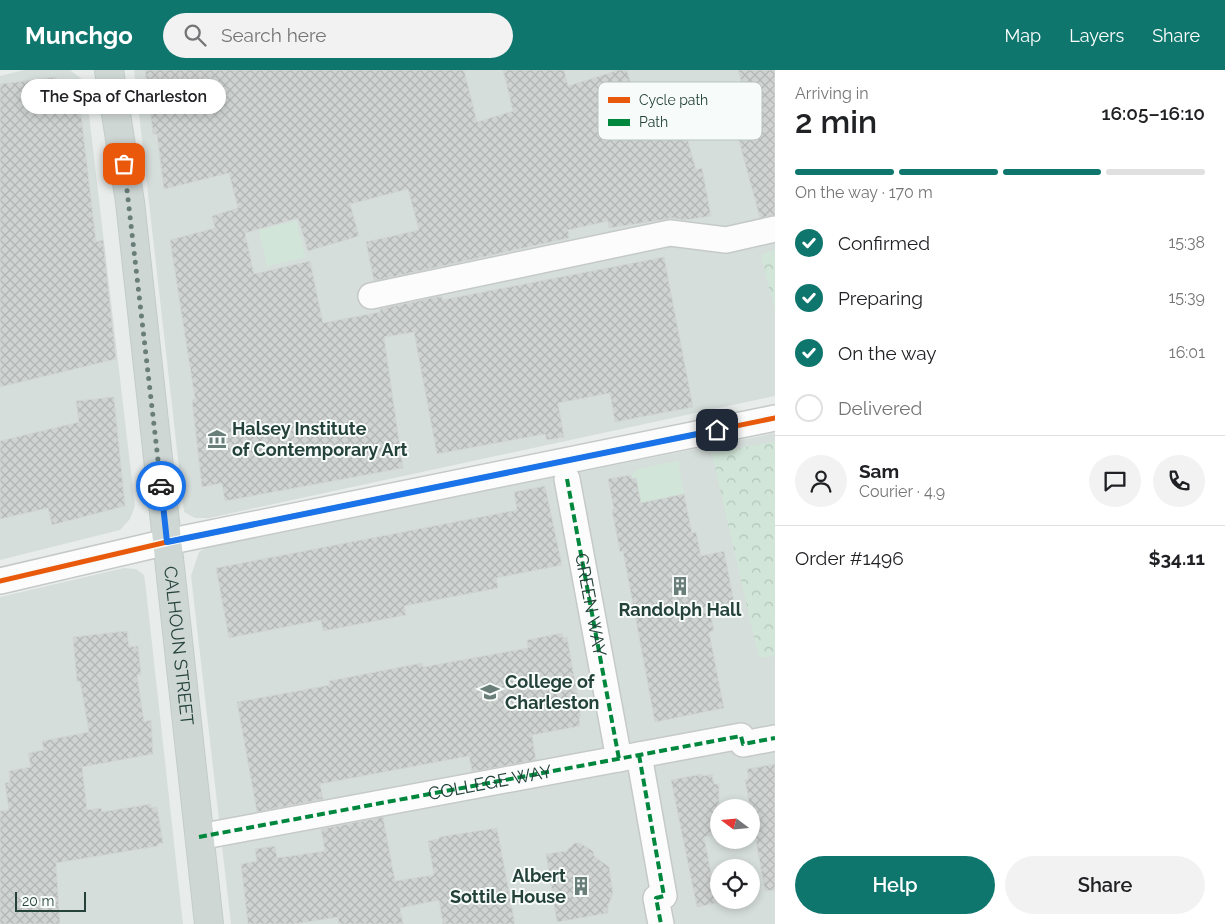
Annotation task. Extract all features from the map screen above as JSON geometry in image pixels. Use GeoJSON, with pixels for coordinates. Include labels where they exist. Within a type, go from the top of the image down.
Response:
{"type":"FeatureCollection","features":[{"type":"Feature","properties":{"kind":"main road","name":"CALHOUN STREET"},"geometry":{"type":"LineString","coordinates":[[109,70],[130,202],[209,924]]}},
{"type":"Feature","properties":{"kind":"street"},"geometry":{"type":"LineString","coordinates":[[371,296],[670,233],[726,240],[775,229]]}},
{"type":"Feature","properties":{"kind":"street"},"geometry":{"type":"LineString","coordinates":[[0,581],[167,542],[775,418]]}},
{"type":"Feature","properties":{"kind":"street","name":"GREEN WAY"},"geometry":{"type":"LineString","coordinates":[[567,479],[629,757],[664,896],[656,898],[661,924]]}},
{"type":"Feature","properties":{"kind":"street","name":"COLLEGE WAY"},"geometry":{"type":"LineString","coordinates":[[199,837],[741,736],[743,744],[775,738]]}},
{"type":"Feature","properties":{"kind":"shaded area"},"geometry":{"type":"Polygon","coordinates":[[[24,70],[70,70],[82,79],[86,89],[135,506],[130,519],[120,530],[0,560],[0,76],[24,70]]]}},
{"type":"Feature","properties":{"kind":"shaded area"},"geometry":{"type":"Polygon","coordinates":[[[134,70],[775,70],[775,396],[209,518],[195,518],[184,512],[134,70]]]}},
{"type":"Feature","properties":{"kind":"shaded area","name":"College of Charleston"},"geometry":{"type":"Polygon","coordinates":[[[775,433],[775,924],[231,924],[191,576],[199,552],[208,546],[775,433]]]}},
{"type":"Feature","properties":{"kind":"shaded area"},"geometry":{"type":"Polygon","coordinates":[[[124,568],[136,569],[144,575],[183,924],[0,924],[0,597],[124,568]]]}},
{"type":"Feature","properties":{"kind":"green space"},"geometry":{"type":"Polygon","coordinates":[[[296,221],[305,257],[267,266],[259,230],[296,221]]]}},
{"type":"Feature","properties":{"kind":"green space"},"geometry":{"type":"Polygon","coordinates":[[[775,250],[775,312],[761,254],[775,250]]]}},
{"type":"Feature","properties":{"kind":"green space"},"geometry":{"type":"Polygon","coordinates":[[[775,441],[775,655],[759,658],[712,454],[775,441]]]}},
{"type":"Feature","properties":{"kind":"green space"},"geometry":{"type":"Polygon","coordinates":[[[678,461],[684,494],[641,503],[631,475],[638,469],[678,461]]]}},
{"type":"Feature","properties":{"kind":"building"},"geometry":{"type":"Polygon","coordinates":[[[145,70],[464,70],[477,122],[513,111],[503,70],[564,70],[568,86],[619,70],[627,70],[630,82],[598,82],[598,140],[688,140],[696,170],[702,168],[711,216],[685,220],[673,218],[609,228],[608,221],[568,230],[569,238],[374,281],[366,242],[419,230],[408,189],[350,204],[359,236],[308,251],[298,218],[245,233],[254,274],[310,261],[323,323],[380,312],[380,309],[442,296],[442,300],[664,257],[693,407],[615,422],[610,393],[558,403],[564,437],[547,440],[545,434],[437,454],[414,332],[384,337],[403,468],[225,501],[222,483],[202,487],[192,400],[195,399],[170,240],[215,228],[212,216],[238,208],[229,173],[164,189],[157,134],[153,134],[145,70]]]}},
{"type":"Feature","properties":{"kind":"building"},"geometry":{"type":"Polygon","coordinates":[[[738,70],[775,70],[775,215],[760,218],[739,140],[762,140],[762,82],[741,82],[738,70]]]}},
{"type":"Feature","properties":{"kind":"building"},"geometry":{"type":"Polygon","coordinates":[[[56,77],[57,83],[77,80],[96,242],[103,240],[116,359],[0,387],[0,84],[56,77]]]}},
{"type":"Feature","properties":{"kind":"building"},"geometry":{"type":"Polygon","coordinates":[[[114,397],[125,506],[52,525],[48,508],[0,519],[0,441],[79,422],[76,401],[114,397]]]}},
{"type":"Feature","properties":{"kind":"building","name":"Randolph Hall"},"geometry":{"type":"Polygon","coordinates":[[[631,475],[631,479],[636,478],[641,503],[684,494],[692,533],[696,532],[701,556],[724,551],[734,602],[709,607],[714,631],[709,632],[724,708],[655,722],[623,551],[620,552],[608,479],[631,475]]]}},
{"type":"Feature","properties":{"kind":"building"},"geometry":{"type":"Polygon","coordinates":[[[545,486],[562,565],[496,578],[498,588],[404,606],[406,615],[323,631],[321,620],[229,638],[216,568],[517,510],[514,492],[545,486]]]}},
{"type":"Feature","properties":{"kind":"building"},"geometry":{"type":"Polygon","coordinates":[[[127,631],[129,647],[138,646],[141,674],[137,675],[144,722],[151,720],[153,754],[82,767],[87,810],[101,808],[102,812],[151,804],[151,808],[157,807],[163,843],[158,844],[158,846],[56,863],[60,924],[0,924],[0,811],[9,810],[5,783],[10,782],[9,771],[31,767],[28,753],[44,750],[42,741],[89,732],[80,681],[77,682],[73,637],[127,631]]]}},
{"type":"Feature","properties":{"kind":"building"},"geometry":{"type":"Polygon","coordinates":[[[562,633],[563,638],[567,637],[581,716],[579,716],[580,726],[532,735],[536,760],[472,772],[469,756],[320,784],[323,799],[257,812],[237,702],[330,685],[329,681],[422,663],[423,667],[528,648],[527,640],[562,633]]]}},
{"type":"Feature","properties":{"kind":"building"},"geometry":{"type":"Polygon","coordinates":[[[775,764],[775,890],[765,891],[757,849],[760,849],[760,799],[748,799],[745,780],[749,779],[747,769],[775,764]]]}},
{"type":"Feature","properties":{"kind":"building"},"geometry":{"type":"Polygon","coordinates":[[[712,774],[714,784],[719,784],[719,799],[710,799],[710,836],[704,837],[710,867],[710,904],[697,907],[671,780],[712,774]]]}},
{"type":"Feature","properties":{"kind":"building"},"geometry":{"type":"Polygon","coordinates":[[[383,817],[395,881],[434,875],[428,841],[439,839],[439,837],[497,828],[515,924],[443,924],[439,900],[400,908],[403,924],[339,924],[338,917],[294,924],[248,924],[241,864],[257,861],[255,849],[275,846],[277,858],[325,851],[321,829],[383,817]]]}},
{"type":"Feature","properties":{"kind":"building","name":"Albert Sottile House"},"geometry":{"type":"Polygon","coordinates":[[[575,843],[580,843],[593,851],[594,856],[609,867],[613,894],[608,905],[608,913],[557,922],[546,854],[566,851],[575,843]]]}},
{"type":"Feature","properties":{"kind":"marked path"},"geometry":{"type":"LineString","coordinates":[[567,479],[619,759]]}},
{"type":"Feature","properties":{"kind":"marked path"},"geometry":{"type":"LineString","coordinates":[[199,837],[741,736],[743,744],[775,738]]}},
{"type":"Feature","properties":{"kind":"marked path"},"geometry":{"type":"LineString","coordinates":[[639,755],[664,896],[656,898],[661,924]]}},
{"type":"Feature","properties":{"kind":"cycle path"},"geometry":{"type":"LineString","coordinates":[[0,581],[167,542],[775,418]]}},
{"type":"Feature","properties":{"kind":"way so far"},"geometry":{"type":"LineString","coordinates":[[124,164],[130,202],[161,486]]}},
{"type":"Feature","properties":{"kind":"place","name":"The Spa of Charleston"},"geometry":{"type":"Point","coordinates":[124,164]}},
{"type":"Feature","properties":{"kind":"place","name":"Halsey Institute of Contemporary Art"},"geometry":{"type":"Point","coordinates":[217,439]}},
{"type":"Feature","properties":{"kind":"place","name":"Randolph Hall"},"geometry":{"type":"Point","coordinates":[680,586]}},
{"type":"Feature","properties":{"kind":"place","name":"College of Charleston"},"geometry":{"type":"Point","coordinates":[490,692]}},
{"type":"Feature","properties":{"kind":"place","name":"Albert Sottile House"},"geometry":{"type":"Point","coordinates":[581,886]}},
{"type":"Feature","properties":{"kind":"route"},"geometry":{"type":"LineString","coordinates":[[161,486],[167,542],[717,430]]}}]}
